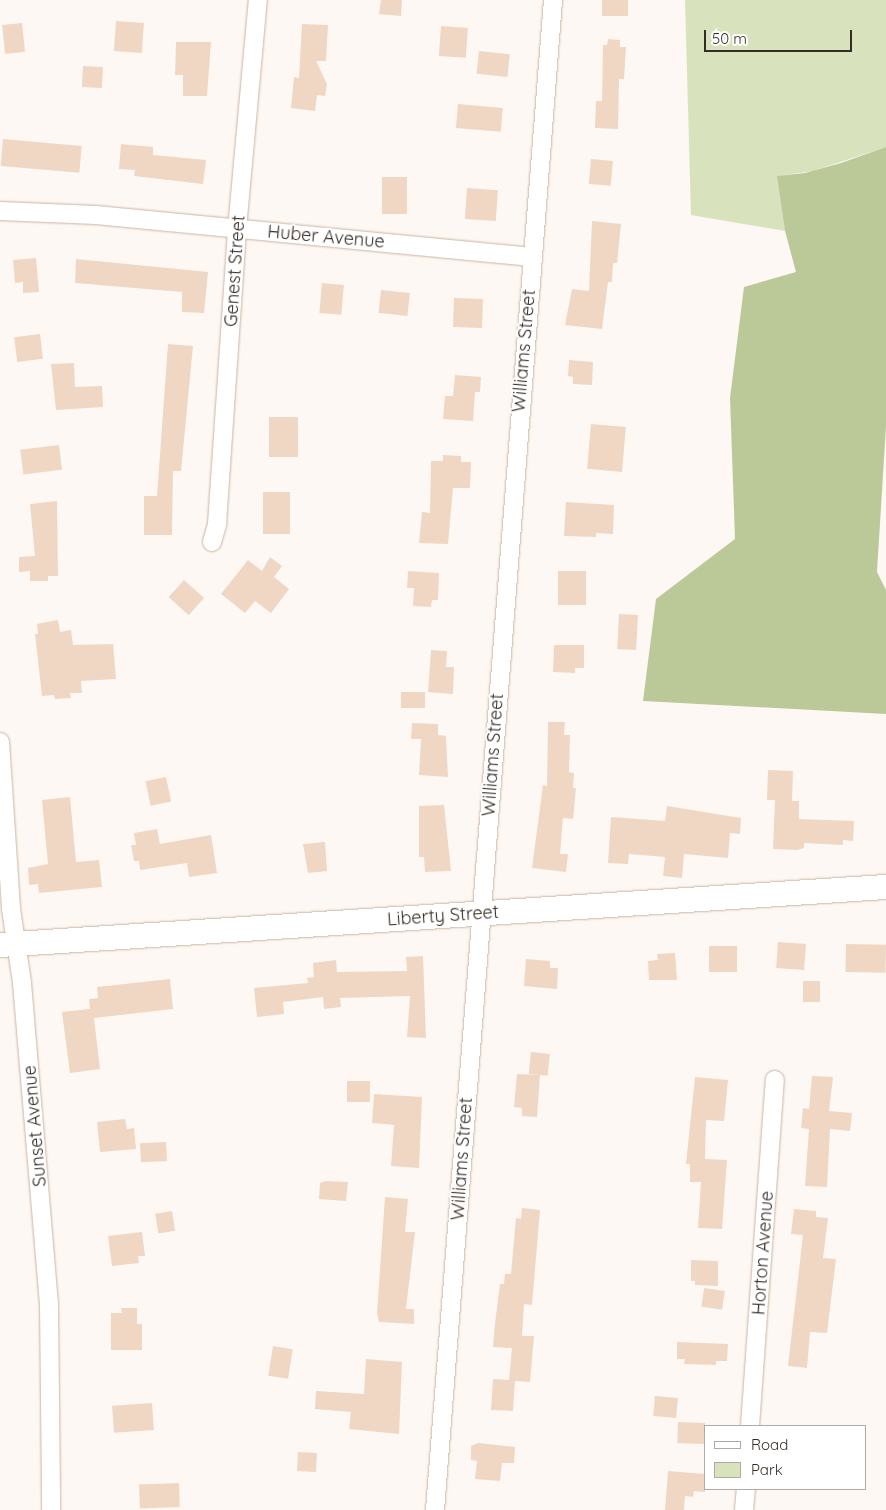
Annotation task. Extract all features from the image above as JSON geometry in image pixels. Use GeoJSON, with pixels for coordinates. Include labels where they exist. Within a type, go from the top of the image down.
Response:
{"type":"FeatureCollection","features":[{"type":"Feature","properties":{"kind":"main road","name":"Liberty Street"},"geometry":{"type":"LineString","coordinates":[[8,945],[886,887]]}},
{"type":"Feature","properties":{"kind":"street","name":"Genest Street"},"geometry":{"type":"LineString","coordinates":[[212,542],[217,524],[237,229],[258,0]]}},
{"type":"Feature","properties":{"kind":"street","name":"Williams Street"},"geometry":{"type":"LineString","coordinates":[[435,1510],[553,0]]}},
{"type":"Feature","properties":{"kind":"street","name":"Huber Avenue"},"geometry":{"type":"LineString","coordinates":[[0,211],[96,216],[532,257]]}},
{"type":"Feature","properties":{"kind":"street","name":"Sunset Avenue"},"geometry":{"type":"LineString","coordinates":[[0,742],[8,945],[50,1304],[51,1510]]}},
{"type":"Feature","properties":{"kind":"street","name":"Horton Avenue"},"geometry":{"type":"LineString","coordinates":[[750,1425],[775,1080]]}},
{"type":"Feature","properties":{"kind":"street"},"geometry":{"type":"LineString","coordinates":[[744,1510],[746,1490]]}},
{"type":"Feature","properties":{"kind":"green space"},"geometry":{"type":"Polygon","coordinates":[[[685,0],[886,0],[886,147],[813,171],[778,176],[785,231],[691,215],[685,0]]]}},
{"type":"Feature","properties":{"kind":"green space"},"geometry":{"type":"Polygon","coordinates":[[[886,147],[886,426],[877,572],[886,590],[886,714],[643,701],[656,599],[735,539],[730,398],[744,287],[796,272],[785,231],[777,176],[805,173],[886,147]]]}},
{"type":"Feature","properties":{"kind":"building"},"geometry":{"type":"Polygon","coordinates":[[[381,0],[402,0],[401,16],[379,14],[381,0]]]}},
{"type":"Feature","properties":{"kind":"building"},"geometry":{"type":"Polygon","coordinates":[[[602,0],[628,0],[628,16],[602,16],[602,0]]]}},
{"type":"Feature","properties":{"kind":"building"},"geometry":{"type":"Polygon","coordinates":[[[116,21],[144,23],[142,53],[114,51],[116,21]]]}},
{"type":"Feature","properties":{"kind":"building"},"geometry":{"type":"Polygon","coordinates":[[[22,23],[25,52],[5,54],[2,25],[22,23]]]}},
{"type":"Feature","properties":{"kind":"building"},"geometry":{"type":"Polygon","coordinates":[[[302,24],[328,25],[326,61],[316,61],[327,84],[325,96],[317,95],[315,111],[291,108],[294,77],[299,78],[302,24]]]}},
{"type":"Feature","properties":{"kind":"building"},"geometry":{"type":"Polygon","coordinates":[[[441,26],[468,28],[466,58],[439,56],[441,26]]]}},
{"type":"Feature","properties":{"kind":"building"},"geometry":{"type":"Polygon","coordinates":[[[608,39],[620,40],[620,47],[626,47],[624,79],[619,79],[618,129],[595,128],[596,101],[602,101],[603,45],[607,45],[608,39]]]}},
{"type":"Feature","properties":{"kind":"building"},"geometry":{"type":"Polygon","coordinates":[[[176,42],[211,42],[207,96],[183,96],[183,75],[175,75],[176,42]]]}},
{"type":"Feature","properties":{"kind":"building"},"geometry":{"type":"Polygon","coordinates":[[[479,51],[510,54],[507,77],[477,74],[479,51]]]}},
{"type":"Feature","properties":{"kind":"building"},"geometry":{"type":"Polygon","coordinates":[[[83,66],[103,67],[102,88],[82,87],[83,66]]]}},
{"type":"Feature","properties":{"kind":"building"},"geometry":{"type":"Polygon","coordinates":[[[458,104],[503,108],[501,132],[456,128],[458,104]]]}},
{"type":"Feature","properties":{"kind":"building"},"geometry":{"type":"Polygon","coordinates":[[[3,139],[82,146],[79,173],[1,166],[3,139]]]}},
{"type":"Feature","properties":{"kind":"building"},"geometry":{"type":"Polygon","coordinates":[[[121,144],[153,147],[153,155],[206,160],[203,184],[134,176],[135,170],[119,169],[121,144]]]}},
{"type":"Feature","properties":{"kind":"building"},"geometry":{"type":"Polygon","coordinates":[[[591,159],[613,161],[611,186],[589,184],[591,159]]]}},
{"type":"Feature","properties":{"kind":"building"},"geometry":{"type":"Polygon","coordinates":[[[382,177],[407,177],[407,214],[382,214],[382,177]]]}},
{"type":"Feature","properties":{"kind":"building"},"geometry":{"type":"Polygon","coordinates":[[[467,188],[498,190],[496,221],[465,219],[467,188]]]}},
{"type":"Feature","properties":{"kind":"building"},"geometry":{"type":"Polygon","coordinates":[[[592,221],[621,224],[617,263],[613,263],[612,282],[608,282],[602,329],[565,325],[572,289],[589,291],[592,221]]]}},
{"type":"Feature","properties":{"kind":"building"},"geometry":{"type":"Polygon","coordinates":[[[36,258],[39,292],[23,293],[23,282],[15,283],[13,260],[36,258]]]}},
{"type":"Feature","properties":{"kind":"building"},"geometry":{"type":"Polygon","coordinates":[[[76,259],[208,272],[204,313],[182,312],[182,292],[75,283],[76,259]]]}},
{"type":"Feature","properties":{"kind":"building"},"geometry":{"type":"Polygon","coordinates":[[[322,283],[344,285],[341,315],[319,313],[322,283]]]}},
{"type":"Feature","properties":{"kind":"building"},"geometry":{"type":"Polygon","coordinates":[[[381,290],[410,293],[407,316],[379,313],[381,290]]]}},
{"type":"Feature","properties":{"kind":"building"},"geometry":{"type":"Polygon","coordinates":[[[454,298],[483,299],[482,328],[453,327],[454,298]]]}},
{"type":"Feature","properties":{"kind":"building"},"geometry":{"type":"Polygon","coordinates":[[[40,334],[43,359],[17,362],[14,337],[40,334]]]}},
{"type":"Feature","properties":{"kind":"building"},"geometry":{"type":"Polygon","coordinates":[[[168,344],[193,346],[181,471],[173,471],[172,535],[144,535],[144,496],[157,496],[168,344]]]}},
{"type":"Feature","properties":{"kind":"building"},"geometry":{"type":"Polygon","coordinates":[[[569,360],[593,362],[592,385],[573,384],[573,377],[568,376],[569,360]]]}},
{"type":"Feature","properties":{"kind":"building"},"geometry":{"type":"Polygon","coordinates":[[[74,363],[75,387],[102,386],[103,407],[56,410],[51,364],[74,363]]]}},
{"type":"Feature","properties":{"kind":"building"},"geometry":{"type":"Polygon","coordinates":[[[455,375],[481,377],[480,392],[475,392],[473,421],[443,419],[445,396],[453,396],[455,375]]]}},
{"type":"Feature","properties":{"kind":"building"},"geometry":{"type":"Polygon","coordinates":[[[269,417],[298,417],[298,457],[269,457],[269,417]]]}},
{"type":"Feature","properties":{"kind":"building"},"geometry":{"type":"Polygon","coordinates":[[[591,424],[626,427],[622,472],[587,469],[591,424]]]}},
{"type":"Feature","properties":{"kind":"building"},"geometry":{"type":"Polygon","coordinates":[[[59,445],[62,470],[23,475],[20,450],[59,445]]]}},
{"type":"Feature","properties":{"kind":"building"},"geometry":{"type":"Polygon","coordinates":[[[443,455],[461,456],[461,462],[471,462],[470,488],[453,488],[448,544],[419,543],[422,512],[430,513],[431,461],[443,461],[443,455]]]}},
{"type":"Feature","properties":{"kind":"building"},"geometry":{"type":"Polygon","coordinates":[[[263,492],[290,492],[290,534],[263,534],[263,492]]]}},
{"type":"Feature","properties":{"kind":"building"},"geometry":{"type":"Polygon","coordinates":[[[57,501],[58,576],[48,576],[48,581],[30,581],[30,571],[19,572],[19,557],[35,556],[30,504],[57,501]]]}},
{"type":"Feature","properties":{"kind":"building"},"geometry":{"type":"Polygon","coordinates":[[[566,502],[614,505],[613,534],[596,533],[596,537],[564,536],[566,502]]]}},
{"type":"Feature","properties":{"kind":"building"},"geometry":{"type":"Polygon","coordinates":[[[270,557],[282,566],[274,577],[289,589],[271,613],[255,601],[245,613],[221,594],[248,560],[262,571],[270,557]]]}},
{"type":"Feature","properties":{"kind":"building"},"geometry":{"type":"Polygon","coordinates":[[[408,571],[439,573],[438,600],[432,600],[431,607],[413,606],[414,588],[407,588],[408,571]]]}},
{"type":"Feature","properties":{"kind":"building"},"geometry":{"type":"Polygon","coordinates":[[[558,571],[586,571],[586,605],[558,605],[558,571]]]}},
{"type":"Feature","properties":{"kind":"building"},"geometry":{"type":"Polygon","coordinates":[[[184,580],[204,598],[189,615],[169,597],[184,580]]]}},
{"type":"Feature","properties":{"kind":"building"},"geometry":{"type":"Polygon","coordinates":[[[619,614],[638,615],[636,650],[617,649],[619,614]]]}},
{"type":"Feature","properties":{"kind":"building"},"geometry":{"type":"Polygon","coordinates":[[[58,620],[60,632],[71,630],[73,645],[113,644],[116,679],[81,681],[82,693],[70,693],[71,698],[55,699],[54,695],[42,696],[35,634],[38,634],[37,624],[58,620]]]}},
{"type":"Feature","properties":{"kind":"building"},"geometry":{"type":"Polygon","coordinates":[[[554,645],[584,645],[584,668],[575,668],[575,673],[553,672],[554,645]]]}},
{"type":"Feature","properties":{"kind":"building"},"geometry":{"type":"Polygon","coordinates":[[[431,650],[447,651],[446,667],[454,667],[453,694],[428,692],[431,650]]]}},
{"type":"Feature","properties":{"kind":"building"},"geometry":{"type":"Polygon","coordinates":[[[401,692],[425,692],[425,708],[401,708],[401,692]]]}},
{"type":"Feature","properties":{"kind":"building"},"geometry":{"type":"Polygon","coordinates":[[[548,722],[565,722],[564,735],[570,735],[569,772],[574,773],[573,788],[576,788],[573,819],[563,818],[560,854],[568,854],[566,872],[532,868],[543,785],[547,786],[548,722]]]}},
{"type":"Feature","properties":{"kind":"building"},"geometry":{"type":"Polygon","coordinates":[[[412,723],[438,724],[438,735],[446,736],[448,777],[419,775],[421,739],[411,739],[412,723]]]}},
{"type":"Feature","properties":{"kind":"building"},"geometry":{"type":"Polygon","coordinates":[[[768,770],[793,771],[792,801],[799,801],[799,819],[854,821],[853,841],[843,840],[843,845],[804,843],[804,848],[797,850],[773,849],[775,800],[767,800],[768,770]]]}},
{"type":"Feature","properties":{"kind":"building"},"geometry":{"type":"Polygon","coordinates":[[[166,777],[171,801],[151,806],[145,781],[166,777]]]}},
{"type":"Feature","properties":{"kind":"building"},"geometry":{"type":"Polygon","coordinates":[[[70,797],[76,862],[99,860],[102,887],[39,893],[38,884],[29,885],[28,868],[48,864],[42,800],[70,797]]]}},
{"type":"Feature","properties":{"kind":"building"},"geometry":{"type":"Polygon","coordinates":[[[444,805],[451,871],[425,872],[424,857],[419,857],[419,806],[444,805]]]}},
{"type":"Feature","properties":{"kind":"building"},"geometry":{"type":"Polygon","coordinates":[[[667,806],[741,818],[740,834],[730,833],[728,858],[684,854],[682,878],[663,876],[665,857],[629,854],[628,864],[608,863],[611,817],[665,821],[667,806]]]}},
{"type":"Feature","properties":{"kind":"building"},"geometry":{"type":"Polygon","coordinates":[[[157,829],[160,844],[211,835],[217,873],[189,877],[187,863],[140,870],[139,861],[134,861],[131,845],[136,845],[134,833],[157,829]]]}},
{"type":"Feature","properties":{"kind":"building"},"geometry":{"type":"Polygon","coordinates":[[[325,842],[327,871],[308,873],[303,844],[325,842]]]}},
{"type":"Feature","properties":{"kind":"building"},"geometry":{"type":"Polygon","coordinates":[[[778,942],[806,944],[804,970],[776,968],[778,942]]]}},
{"type":"Feature","properties":{"kind":"building"},"geometry":{"type":"Polygon","coordinates":[[[846,944],[886,945],[886,973],[846,972],[846,944]]]}},
{"type":"Feature","properties":{"kind":"building"},"geometry":{"type":"Polygon","coordinates":[[[709,946],[737,946],[737,972],[709,972],[709,946]]]}},
{"type":"Feature","properties":{"kind":"building"},"geometry":{"type":"Polygon","coordinates":[[[675,953],[677,980],[649,980],[648,961],[658,960],[657,954],[675,953]]]}},
{"type":"Feature","properties":{"kind":"building"},"geometry":{"type":"Polygon","coordinates":[[[423,956],[426,1038],[407,1037],[410,996],[340,998],[341,1007],[324,1009],[323,997],[283,1002],[284,1014],[257,1017],[254,988],[308,983],[307,978],[314,977],[313,963],[336,960],[337,972],[407,971],[406,957],[423,956]]]}},
{"type":"Feature","properties":{"kind":"building"},"geometry":{"type":"Polygon","coordinates":[[[526,959],[550,961],[550,968],[558,968],[557,989],[524,986],[526,959]]]}},
{"type":"Feature","properties":{"kind":"building"},"geometry":{"type":"Polygon","coordinates":[[[170,979],[173,1009],[94,1018],[100,1069],[70,1073],[62,1012],[90,1009],[89,999],[98,998],[97,987],[170,979]]]}},
{"type":"Feature","properties":{"kind":"building"},"geometry":{"type":"Polygon","coordinates":[[[803,981],[820,981],[820,1002],[803,1002],[803,981]]]}},
{"type":"Feature","properties":{"kind":"building"},"geometry":{"type":"Polygon","coordinates":[[[531,1052],[550,1054],[548,1076],[529,1074],[531,1052]]]}},
{"type":"Feature","properties":{"kind":"building"},"geometry":{"type":"Polygon","coordinates":[[[517,1074],[540,1075],[537,1117],[522,1116],[522,1108],[514,1107],[517,1074]]]}},
{"type":"Feature","properties":{"kind":"building"},"geometry":{"type":"Polygon","coordinates":[[[812,1076],[833,1077],[829,1111],[852,1113],[850,1131],[830,1129],[827,1187],[805,1186],[809,1129],[801,1128],[803,1108],[809,1109],[812,1076]]]}},
{"type":"Feature","properties":{"kind":"building"},"geometry":{"type":"Polygon","coordinates":[[[695,1077],[728,1080],[724,1121],[706,1120],[705,1159],[727,1160],[722,1229],[698,1228],[701,1182],[690,1182],[690,1164],[686,1164],[695,1077]]]}},
{"type":"Feature","properties":{"kind":"building"},"geometry":{"type":"Polygon","coordinates":[[[347,1081],[370,1081],[370,1102],[347,1102],[347,1081]]]}},
{"type":"Feature","properties":{"kind":"building"},"geometry":{"type":"Polygon","coordinates":[[[374,1094],[422,1097],[419,1168],[391,1166],[394,1125],[372,1123],[374,1094]]]}},
{"type":"Feature","properties":{"kind":"building"},"geometry":{"type":"Polygon","coordinates":[[[125,1119],[127,1129],[134,1128],[136,1149],[100,1152],[97,1122],[125,1119]]]}},
{"type":"Feature","properties":{"kind":"building"},"geometry":{"type":"Polygon","coordinates":[[[166,1142],[167,1161],[141,1162],[140,1143],[166,1142]]]}},
{"type":"Feature","properties":{"kind":"building"},"geometry":{"type":"Polygon","coordinates":[[[326,1181],[348,1182],[346,1201],[319,1199],[320,1183],[326,1181]]]}},
{"type":"Feature","properties":{"kind":"building"},"geometry":{"type":"Polygon","coordinates":[[[385,1197],[408,1199],[405,1232],[415,1232],[406,1309],[414,1309],[414,1324],[379,1322],[377,1313],[385,1197]]]}},
{"type":"Feature","properties":{"kind":"building"},"geometry":{"type":"Polygon","coordinates":[[[522,1208],[540,1210],[532,1305],[524,1304],[522,1336],[534,1336],[530,1382],[515,1381],[513,1411],[491,1410],[493,1379],[509,1380],[512,1348],[493,1347],[500,1284],[504,1284],[505,1274],[511,1274],[516,1218],[521,1219],[522,1208]]]}},
{"type":"Feature","properties":{"kind":"building"},"geometry":{"type":"Polygon","coordinates":[[[794,1209],[816,1211],[816,1217],[828,1218],[823,1258],[836,1259],[827,1333],[810,1332],[807,1368],[788,1366],[803,1235],[791,1234],[794,1209]]]}},
{"type":"Feature","properties":{"kind":"building"},"geometry":{"type":"Polygon","coordinates":[[[172,1211],[175,1231],[158,1233],[155,1214],[172,1211]]]}},
{"type":"Feature","properties":{"kind":"building"},"geometry":{"type":"Polygon","coordinates":[[[142,1232],[145,1256],[138,1256],[139,1263],[112,1266],[108,1236],[142,1232]]]}},
{"type":"Feature","properties":{"kind":"building"},"geometry":{"type":"Polygon","coordinates":[[[691,1260],[718,1261],[718,1286],[695,1285],[695,1281],[691,1281],[691,1260]]]}},
{"type":"Feature","properties":{"kind":"building"},"geometry":{"type":"Polygon","coordinates":[[[704,1288],[725,1291],[722,1310],[701,1307],[704,1288]]]}},
{"type":"Feature","properties":{"kind":"building"},"geometry":{"type":"Polygon","coordinates":[[[121,1308],[137,1308],[137,1324],[142,1324],[142,1350],[111,1350],[111,1313],[122,1313],[121,1308]]]}},
{"type":"Feature","properties":{"kind":"building"},"geometry":{"type":"Polygon","coordinates":[[[677,1342],[728,1344],[727,1361],[716,1361],[716,1365],[684,1364],[685,1359],[677,1359],[677,1342]]]}},
{"type":"Feature","properties":{"kind":"building"},"geometry":{"type":"Polygon","coordinates":[[[273,1346],[293,1349],[288,1379],[268,1376],[273,1346]]]}},
{"type":"Feature","properties":{"kind":"building"},"geometry":{"type":"Polygon","coordinates":[[[366,1359],[402,1362],[399,1434],[349,1429],[351,1412],[315,1409],[316,1391],[364,1394],[366,1359]]]}},
{"type":"Feature","properties":{"kind":"building"},"geometry":{"type":"Polygon","coordinates":[[[655,1396],[678,1398],[676,1418],[653,1416],[655,1396]]]}},
{"type":"Feature","properties":{"kind":"building"},"geometry":{"type":"Polygon","coordinates":[[[152,1403],[154,1430],[114,1433],[112,1406],[152,1403]]]}},
{"type":"Feature","properties":{"kind":"building"},"geometry":{"type":"Polygon","coordinates":[[[678,1422],[705,1423],[704,1444],[677,1443],[678,1422]]]}},
{"type":"Feature","properties":{"kind":"building"},"geometry":{"type":"Polygon","coordinates":[[[478,1443],[515,1447],[514,1463],[502,1463],[500,1481],[475,1479],[477,1461],[471,1460],[471,1446],[478,1443]]]}},
{"type":"Feature","properties":{"kind":"building"},"geometry":{"type":"Polygon","coordinates":[[[298,1452],[317,1453],[316,1472],[297,1471],[298,1452]]]}},
{"type":"Feature","properties":{"kind":"building"},"geometry":{"type":"Polygon","coordinates":[[[668,1471],[704,1474],[705,1492],[694,1491],[693,1497],[685,1496],[684,1510],[665,1510],[668,1471]]]}},
{"type":"Feature","properties":{"kind":"building"},"geometry":{"type":"Polygon","coordinates":[[[179,1483],[180,1507],[140,1508],[139,1484],[179,1483]]]}}]}
